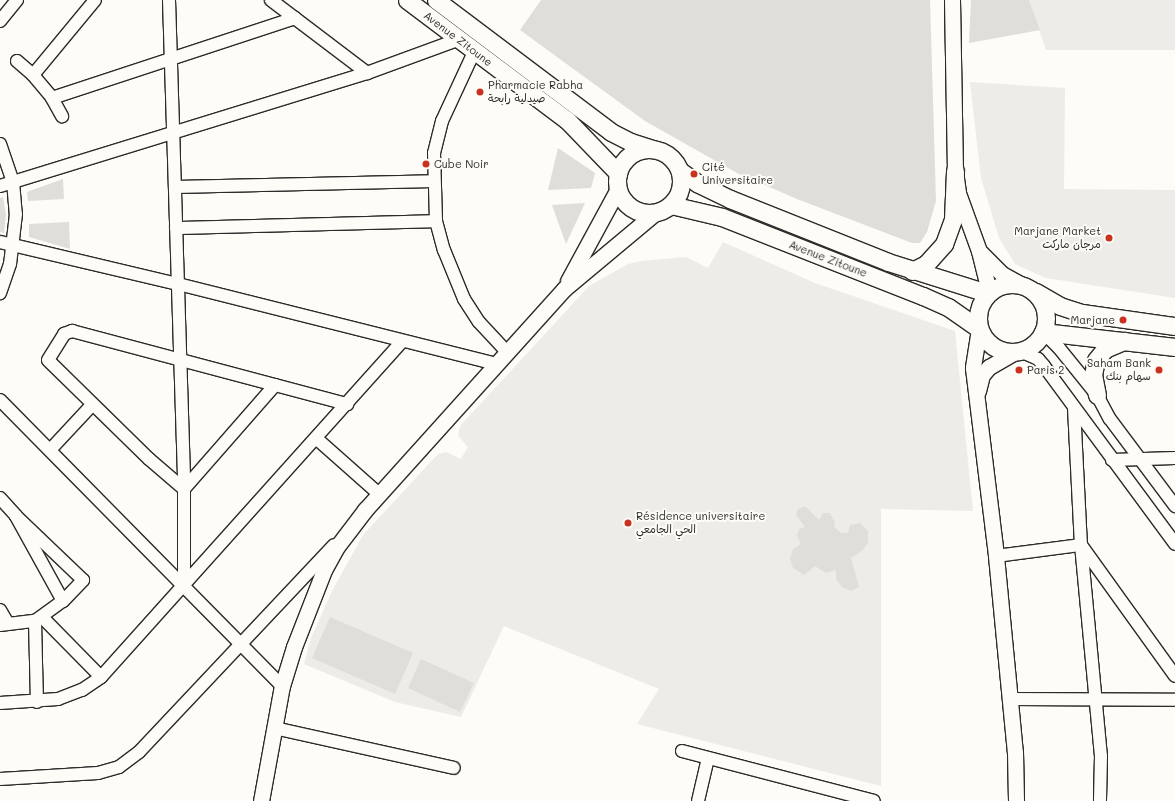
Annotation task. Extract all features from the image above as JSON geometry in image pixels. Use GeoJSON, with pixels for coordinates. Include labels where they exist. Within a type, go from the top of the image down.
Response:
{"type":"FeatureCollection","features":[{"type":"Feature","properties":{"kind":"main road","name":"Avenue Zitoune"},"geometry":{"type":"LineString","coordinates":[[407,0],[457,40],[567,120],[618,172]]}},
{"type":"Feature","properties":{"kind":"main road","name":"Avenue Zitoune"},"geometry":{"type":"LineString","coordinates":[[436,0],[611,132],[631,142],[653,149]]}},
{"type":"Feature","properties":{"kind":"main road"},"geometry":{"type":"LineString","coordinates":[[653,149],[670,156],[680,171],[680,189],[671,205],[655,213],[641,212],[629,206],[618,189],[618,172],[628,157],[636,152],[653,149]]}},
{"type":"Feature","properties":{"kind":"main road","name":"Avenue Zitoune"},"geometry":{"type":"LineString","coordinates":[[680,171],[696,183],[730,199],[912,271],[988,292]]}},
{"type":"Feature","properties":{"kind":"main road"},"geometry":{"type":"LineString","coordinates":[[912,271],[929,261],[944,244],[953,219],[955,171]]}},
{"type":"Feature","properties":{"kind":"main road","name":"Avenue Zitoune"},"geometry":{"type":"LineString","coordinates":[[671,205],[722,217],[923,296],[948,307],[979,328]]}},
{"type":"Feature","properties":{"kind":"main road"},"geometry":{"type":"LineString","coordinates":[[1027,287],[1045,309],[1043,332],[1034,344],[1017,352],[993,346],[979,328],[978,310],[988,292],[999,285],[1027,287],[1060,306],[1082,313],[1175,326]]}},
{"type":"Feature","properties":{"kind":"main road"},"geometry":{"type":"LineString","coordinates":[[1043,332],[1175,346]]}},
{"type":"Feature","properties":{"kind":"main road"},"geometry":{"type":"LineString","coordinates":[[1097,395],[1093,375],[1096,360],[1105,349],[1124,341]]}},
{"type":"Feature","properties":{"kind":"street"},"geometry":{"type":"LineString","coordinates":[[0,21],[16,0]]}},
{"type":"Feature","properties":{"kind":"street"},"geometry":{"type":"LineString","coordinates":[[33,76],[95,0]]}},
{"type":"Feature","properties":{"kind":"street"},"geometry":{"type":"LineString","coordinates":[[169,0],[184,489],[184,586]]}},
{"type":"Feature","properties":{"kind":"street"},"geometry":{"type":"LineString","coordinates":[[271,0],[367,73]]}},
{"type":"Feature","properties":{"kind":"street"},"geometry":{"type":"LineString","coordinates":[[952,0],[955,171],[958,193],[980,251],[988,292]]}},
{"type":"Feature","properties":{"kind":"street"},"geometry":{"type":"LineString","coordinates":[[52,98],[295,18]]}},
{"type":"Feature","properties":{"kind":"street"},"geometry":{"type":"LineString","coordinates":[[0,186],[367,73],[457,40]]}},
{"type":"Feature","properties":{"kind":"street"},"geometry":{"type":"LineString","coordinates":[[474,52],[442,121],[434,154],[436,221],[444,250],[464,299],[484,328],[507,352]]}},
{"type":"Feature","properties":{"kind":"street"},"geometry":{"type":"LineString","coordinates":[[17,62],[33,76],[52,98],[62,116]]}},
{"type":"Feature","properties":{"kind":"street"},"geometry":{"type":"LineString","coordinates":[[0,144],[13,182],[16,214],[13,245],[0,293]]}},
{"type":"Feature","properties":{"kind":"street"},"geometry":{"type":"LineString","coordinates":[[175,187],[434,181]]}},
{"type":"Feature","properties":{"kind":"street"},"geometry":{"type":"LineString","coordinates":[[564,289],[618,189]]}},
{"type":"Feature","properties":{"kind":"street"},"geometry":{"type":"LineString","coordinates":[[0,779],[98,773],[119,766],[139,752],[162,730],[240,644],[351,527],[564,289],[655,213]]}},
{"type":"Feature","properties":{"kind":"street"},"geometry":{"type":"LineString","coordinates":[[176,228],[436,221]]}},
{"type":"Feature","properties":{"kind":"street"},"geometry":{"type":"LineString","coordinates":[[0,242],[178,284],[402,342],[496,364]]}},
{"type":"Feature","properties":{"kind":"street"},"geometry":{"type":"LineString","coordinates":[[980,251],[1002,274],[1027,287]]}},
{"type":"Feature","properties":{"kind":"street"},"geometry":{"type":"LineString","coordinates":[[979,328],[973,368],[996,556],[1015,752],[1016,801]]}},
{"type":"Feature","properties":{"kind":"street"},"geometry":{"type":"LineString","coordinates":[[184,489],[92,405],[48,360],[64,334],[69,331],[347,404]]}},
{"type":"Feature","properties":{"kind":"street"},"geometry":{"type":"LineString","coordinates":[[1043,332],[1059,348],[1097,395],[1140,460],[1175,506]]}},
{"type":"Feature","properties":{"kind":"street"},"geometry":{"type":"LineString","coordinates":[[0,703],[37,702],[72,695],[101,677],[317,439],[402,342]]}},
{"type":"Feature","properties":{"kind":"street"},"geometry":{"type":"LineString","coordinates":[[977,394],[982,375],[989,366],[1017,352],[1041,362],[1175,544]]}},
{"type":"Feature","properties":{"kind":"street"},"geometry":{"type":"LineString","coordinates":[[184,489],[275,385]]}},
{"type":"Feature","properties":{"kind":"street"},"geometry":{"type":"LineString","coordinates":[[0,400],[282,686]]}},
{"type":"Feature","properties":{"kind":"street"},"geometry":{"type":"LineString","coordinates":[[50,450],[92,405]]}},
{"type":"Feature","properties":{"kind":"street"},"geometry":{"type":"LineString","coordinates":[[1074,408],[1081,545],[1094,700],[1101,756],[1100,801]]}},
{"type":"Feature","properties":{"kind":"street"},"geometry":{"type":"LineString","coordinates":[[317,439],[379,494]]}},
{"type":"Feature","properties":{"kind":"street"},"geometry":{"type":"LineString","coordinates":[[1112,460],[1175,458]]}},
{"type":"Feature","properties":{"kind":"street"},"geometry":{"type":"LineString","coordinates":[[0,498],[16,516],[83,580],[63,601],[38,619],[4,625],[0,610]]}},
{"type":"Feature","properties":{"kind":"street"},"geometry":{"type":"LineString","coordinates":[[16,516],[63,601]]}},
{"type":"Feature","properties":{"kind":"street"},"geometry":{"type":"LineString","coordinates":[[261,801],[282,686],[302,622],[324,570],[351,527]]}},
{"type":"Feature","properties":{"kind":"street"},"geometry":{"type":"LineString","coordinates":[[996,556],[1081,545]]}},
{"type":"Feature","properties":{"kind":"street"},"geometry":{"type":"LineString","coordinates":[[1081,545],[1175,676]]}},
{"type":"Feature","properties":{"kind":"street"},"geometry":{"type":"LineString","coordinates":[[38,619],[101,677]]}},
{"type":"Feature","properties":{"kind":"street"},"geometry":{"type":"LineString","coordinates":[[37,702],[38,619]]}},
{"type":"Feature","properties":{"kind":"street"},"geometry":{"type":"LineString","coordinates":[[1010,699],[1175,700]]}},
{"type":"Feature","properties":{"kind":"street"},"geometry":{"type":"LineString","coordinates":[[274,728],[454,768]]}},
{"type":"Feature","properties":{"kind":"street"},"geometry":{"type":"LineString","coordinates":[[682,751],[874,801]]}},
{"type":"Feature","properties":{"kind":"street"},"geometry":{"type":"LineString","coordinates":[[698,801],[708,758]]}},
{"type":"Feature","properties":{"kind":"shaded area"},"geometry":{"type":"Polygon","coordinates":[[[541,0],[930,0],[936,201],[927,232],[920,243],[912,243],[797,199],[737,173],[645,121],[520,30],[541,0]]]}},
{"type":"Feature","properties":{"kind":"shaded area"},"geometry":{"type":"Polygon","coordinates":[[[971,0],[1029,0],[1040,30],[969,43],[971,0]]]}},
{"type":"Feature","properties":{"kind":"shaded area"},"geometry":{"type":"Polygon","coordinates":[[[1029,0],[1175,0],[1175,50],[1046,50],[1029,0]]]}},
{"type":"Feature","properties":{"kind":"shaded area","name":"Marjane Market مرجان ماركت"},"geometry":{"type":"Polygon","coordinates":[[[970,82],[1065,88],[1064,189],[1175,190],[1175,298],[1046,278],[1015,264],[999,238],[981,178],[970,82]]]}},
{"type":"Feature","properties":{"kind":"shaded area"},"geometry":{"type":"Polygon","coordinates":[[[558,148],[595,173],[591,188],[548,190],[558,148]]]}},
{"type":"Feature","properties":{"kind":"shaded area"},"geometry":{"type":"Polygon","coordinates":[[[63,179],[64,199],[28,201],[27,192],[63,179]]]}},
{"type":"Feature","properties":{"kind":"shaded area"},"geometry":{"type":"Polygon","coordinates":[[[3,197],[6,215],[4,233],[0,232],[0,198],[3,197]]]}},
{"type":"Feature","properties":{"kind":"shaded area"},"geometry":{"type":"Polygon","coordinates":[[[585,203],[566,244],[552,205],[585,203]]]}},
{"type":"Feature","properties":{"kind":"shaded area"},"geometry":{"type":"Polygon","coordinates":[[[69,222],[70,249],[29,237],[29,224],[69,222]]]}},
{"type":"Feature","properties":{"kind":"shaded area","name":"Résidence universitaire الحي الجامعي"},"geometry":{"type":"Polygon","coordinates":[[[723,242],[815,283],[955,331],[973,511],[881,509],[881,786],[637,724],[659,689],[504,626],[461,717],[395,702],[304,664],[311,638],[332,591],[363,535],[438,454],[446,452],[461,459],[468,447],[458,436],[460,426],[589,286],[628,264],[641,261],[686,257],[708,268],[723,242]]]}},
{"type":"Feature","properties":{"kind":"shaded area"},"geometry":{"type":"Polygon","coordinates":[[[805,506],[819,520],[823,513],[830,513],[835,523],[834,527],[841,533],[848,533],[850,525],[860,523],[868,531],[868,542],[863,550],[851,558],[859,587],[851,591],[842,587],[836,579],[836,570],[826,573],[815,566],[804,575],[793,568],[790,559],[793,549],[801,544],[797,536],[799,529],[805,527],[796,515],[798,509],[805,506]]]}},
{"type":"Feature","properties":{"kind":"shaded area"},"geometry":{"type":"Polygon","coordinates":[[[330,617],[413,653],[395,694],[312,658],[330,617]]]}},
{"type":"Feature","properties":{"kind":"shaded area"},"geometry":{"type":"Polygon","coordinates":[[[421,659],[474,683],[460,712],[408,688],[421,659]]]}},
{"type":"Feature","properties":{"kind":"place","name":"Pharmacie Rabha صيدلية رابحة"},"geometry":{"type":"Point","coordinates":[480,92]}},
{"type":"Feature","properties":{"kind":"place","name":"Cube Noir"},"geometry":{"type":"Point","coordinates":[426,164]}},
{"type":"Feature","properties":{"kind":"place","name":"Cité Universitaire"},"geometry":{"type":"Point","coordinates":[694,174]}},
{"type":"Feature","properties":{"kind":"place","name":"Marjane Market مرجان ماركت"},"geometry":{"type":"Point","coordinates":[1109,238]}},
{"type":"Feature","properties":{"kind":"place","name":"Marjane"},"geometry":{"type":"Point","coordinates":[1123,320]}},
{"type":"Feature","properties":{"kind":"place","name":"Paris 2"},"geometry":{"type":"Point","coordinates":[1019,370]}},
{"type":"Feature","properties":{"kind":"place","name":"Saham Bank سهام بنك"},"geometry":{"type":"Point","coordinates":[1159,370]}},
{"type":"Feature","properties":{"kind":"place","name":"Résidence universitaire الحي الجامعي"},"geometry":{"type":"Point","coordinates":[628,523]}}]}
